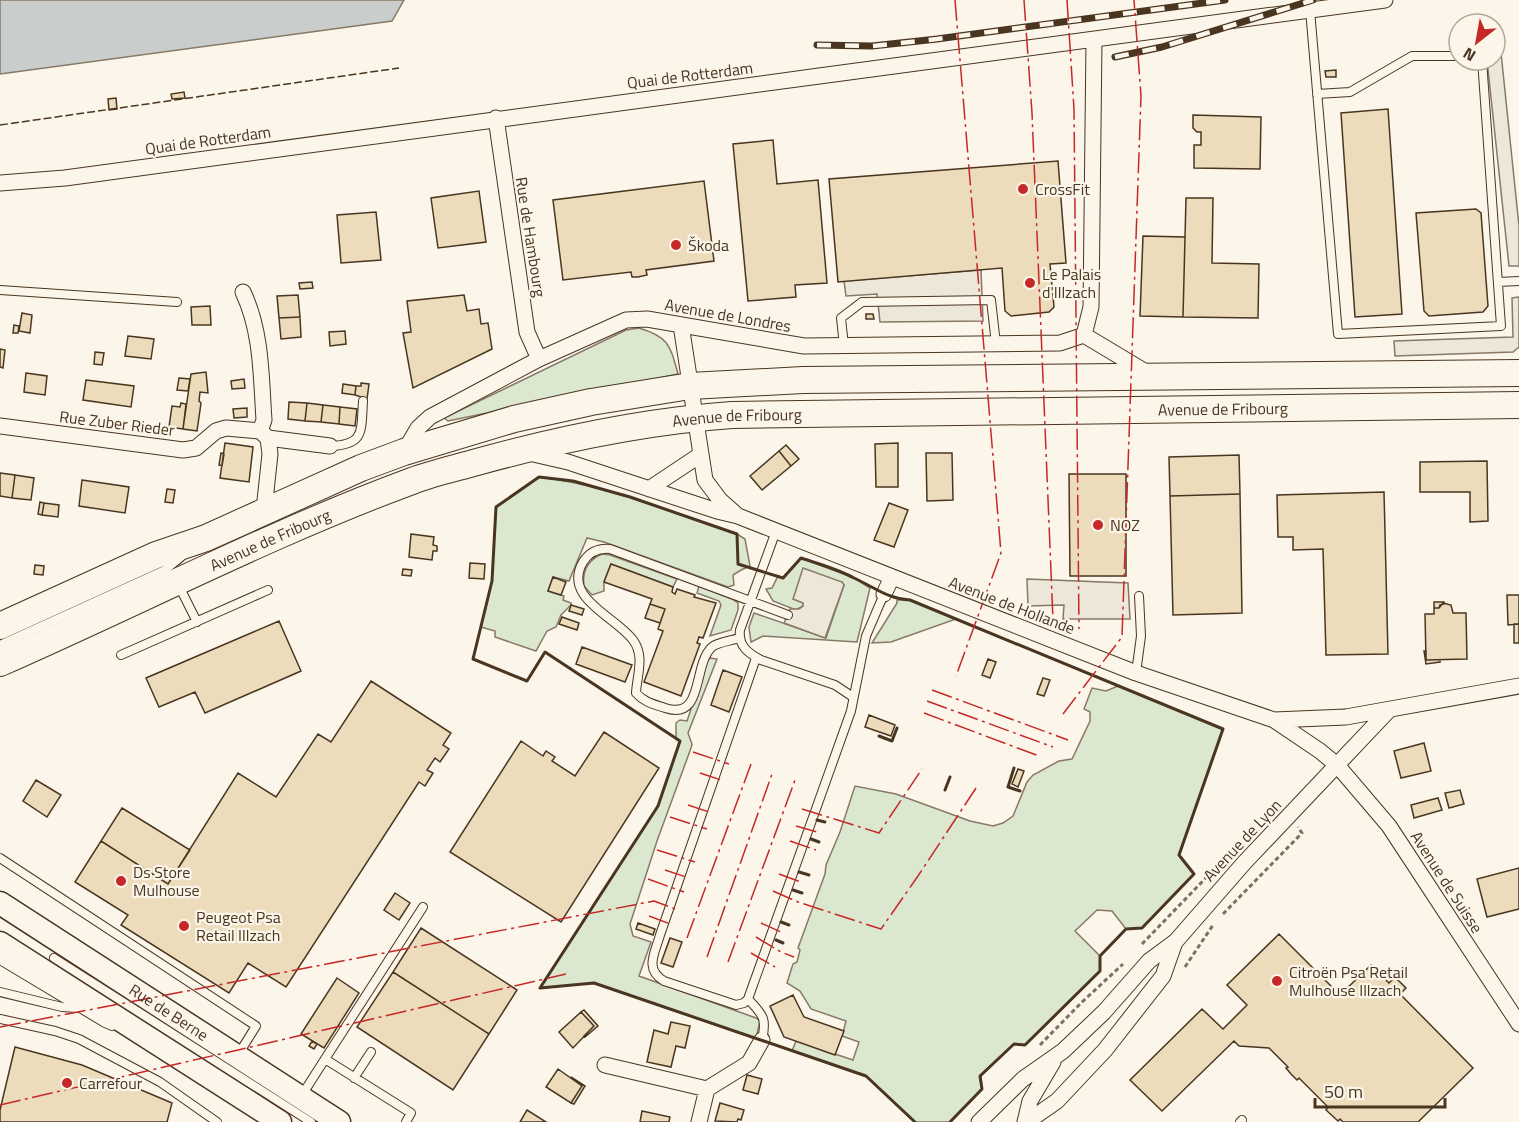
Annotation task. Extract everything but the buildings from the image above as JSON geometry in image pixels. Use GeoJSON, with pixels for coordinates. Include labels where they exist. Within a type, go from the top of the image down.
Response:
{"type":"FeatureCollection","features":[{"type":"Feature","properties":{"kind":"main road","name":"Avenue de Fribourg"},"geometry":{"type":"LineString","coordinates":[[0,626],[156,555],[206,538],[361,468],[404,452],[514,418],[591,402],[690,387],[803,380],[1519,373]]}},
{"type":"Feature","properties":{"kind":"main road","name":"Avenue de Fribourg"},"geometry":{"type":"LineString","coordinates":[[0,663],[319,518],[413,480],[517,451],[593,434],[695,417],[882,412],[1519,405]]}},
{"type":"Feature","properties":{"kind":"main road","name":"Rue de Berne"},"geometry":{"type":"LineString","coordinates":[[0,903],[339,1122]]}},
{"type":"Feature","properties":{"kind":"main road","name":"Rue de Berne"},"geometry":{"type":"LineString","coordinates":[[0,943],[280,1122]]}},
{"type":"Feature","properties":{"kind":"street","name":"Quai de Rotterdam"},"geometry":{"type":"LineString","coordinates":[[0,183],[77,177],[496,118],[1385,0]]}},
{"type":"Feature","properties":{"kind":"street"},"geometry":{"type":"LineString","coordinates":[[1094,40],[1091,307],[1084,335],[1154,377]]}},
{"type":"Feature","properties":{"kind":"street","name":"Rue de Hambourg"},"geometry":{"type":"LineString","coordinates":[[496,118],[527,332],[539,359]]}},
{"type":"Feature","properties":{"kind":"street"},"geometry":{"type":"LineString","coordinates":[[243,292],[252,311],[257,336],[264,435],[270,454],[264,510]]}},
{"type":"Feature","properties":{"kind":"street","name":"Avenue de Londres"},"geometry":{"type":"LineString","coordinates":[[404,452],[418,428],[430,417],[539,359],[626,320],[647,319],[804,346],[1060,343],[1084,335]]}},
{"type":"Feature","properties":{"kind":"street","name":"Avenue de Hollande"},"geometry":{"type":"LineString","coordinates":[[681,325],[705,480],[720,500],[738,516]]}},
{"type":"Feature","properties":{"kind":"street","name":"Rue Zuber Rieder"},"geometry":{"type":"LineString","coordinates":[[0,426],[183,450],[196,448],[216,432],[226,428],[330,446]]}},
{"type":"Feature","properties":{"kind":"street","name":"Avenue de Hollande"},"geometry":{"type":"LineString","coordinates":[[517,451],[568,462],[738,516],[1136,673],[1274,720],[1337,765]]}},
{"type":"Feature","properties":{"kind":"street"},"geometry":{"type":"LineString","coordinates":[[649,489],[700,454]]}},
{"type":"Feature","properties":{"kind":"street"},"geometry":{"type":"LineString","coordinates":[[884,594],[892,577]]}},
{"type":"Feature","properties":{"kind":"street","name":"Avenue de Hollande"},"geometry":{"type":"LineString","coordinates":[[1274,720],[1346,717],[1519,686]]}},
{"type":"Feature","properties":{"kind":"street"},"geometry":{"type":"LineString","coordinates":[[1337,765],[1389,710]]}},
{"type":"Feature","properties":{"kind":"street","name":"Avenue de Lyon"},"geometry":{"type":"LineString","coordinates":[[979,1122],[1023,1079],[1054,1059],[1104,1012],[1149,961],[1176,941],[1244,862],[1337,765]]}},
{"type":"Feature","properties":{"kind":"street","name":"Avenue de Suisse"},"geometry":{"type":"LineString","coordinates":[[1337,765],[1389,826],[1519,1024]]}},
{"type":"Feature","properties":{"kind":"street","name":"Avenue de Lyon"},"geometry":{"type":"LineString","coordinates":[[1026,1122],[1057,1101],[1105,1050],[1163,976],[1176,941]]}},
{"type":"Feature","properties":{"kind":"street"},"geometry":{"type":"LineString","coordinates":[[699,1122],[707,1089],[749,1063],[762,1040]]}},
{"type":"Feature","properties":{"kind":"street","name":"Avenue de Lyon"},"geometry":{"type":"LineString","coordinates":[[1026,1122],[1030,1101],[1054,1059]]}},
{"type":"Feature","properties":{"kind":"street"},"geometry":{"type":"LineString","coordinates":[[605,1065],[707,1089]]}},
{"type":"Feature","properties":{"kind":"lane"},"geometry":{"type":"LineString","coordinates":[[1310,10],[1338,334],[1501,326],[1483,72]]}},
{"type":"Feature","properties":{"kind":"lane"},"geometry":{"type":"LineString","coordinates":[[1317,94],[1350,92],[1412,56],[1447,56]]}},
{"type":"Feature","properties":{"kind":"lane"},"geometry":{"type":"LineString","coordinates":[[1498,282],[1519,281]]}},
{"type":"Feature","properties":{"kind":"lane"},"geometry":{"type":"LineString","coordinates":[[0,290],[177,302]]}},
{"type":"Feature","properties":{"kind":"lane"},"geometry":{"type":"LineString","coordinates":[[843,346],[841,318],[862,302],[991,300],[996,344]]}},
{"type":"Feature","properties":{"kind":"lane"},"geometry":{"type":"LineString","coordinates":[[330,446],[349,445],[355,440],[361,428],[363,401]]}},
{"type":"Feature","properties":{"kind":"lane"},"geometry":{"type":"LineString","coordinates":[[776,531],[740,630],[741,644],[756,658],[835,685],[853,697]]}},
{"type":"Feature","properties":{"kind":"lane"},"geometry":{"type":"LineString","coordinates":[[0,645],[165,570],[206,538]]}},
{"type":"Feature","properties":{"kind":"lane"},"geometry":{"type":"LineString","coordinates":[[739,638],[714,645],[708,652],[692,699],[686,708],[677,712],[642,700],[636,693],[641,663],[634,640],[586,598],[579,589],[578,576],[583,563],[590,553],[610,549],[788,615]]}},
{"type":"Feature","properties":{"kind":"lane"},"geometry":{"type":"LineString","coordinates":[[177,582],[197,622]]}},
{"type":"Feature","properties":{"kind":"lane"},"geometry":{"type":"LineString","coordinates":[[121,655],[268,590]]}},
{"type":"Feature","properties":{"kind":"lane"},"geometry":{"type":"LineString","coordinates":[[756,658],[652,961],[652,970],[664,981],[730,1004],[744,1004],[748,999],[848,719],[866,636],[884,594]]}},
{"type":"Feature","properties":{"kind":"lane"},"geometry":{"type":"LineString","coordinates":[[1136,673],[1141,636],[1139,596]]}},
{"type":"Feature","properties":{"kind":"lane"},"geometry":{"type":"LineString","coordinates":[[0,858],[256,1026],[237,1056]]}},
{"type":"Feature","properties":{"kind":"lane"},"geometry":{"type":"LineString","coordinates":[[301,1097],[423,907]]}},
{"type":"Feature","properties":{"kind":"lane"},"geometry":{"type":"LineString","coordinates":[[54,958],[311,1122]]}},
{"type":"Feature","properties":{"kind":"lane"},"geometry":{"type":"LineString","coordinates":[[0,960],[105,1023],[152,1040]]}},
{"type":"Feature","properties":{"kind":"lane"},"geometry":{"type":"LineString","coordinates":[[0,992],[62,1007],[80,1008]]}},
{"type":"Feature","properties":{"kind":"lane"},"geometry":{"type":"LineString","coordinates":[[748,999],[762,1013],[766,1023],[762,1040]]}},
{"type":"Feature","properties":{"kind":"lane"},"geometry":{"type":"LineString","coordinates":[[0,1019],[55,1031],[79,1039],[160,1082],[218,1122]]}},
{"type":"Feature","properties":{"kind":"lane"},"geometry":{"type":"LineString","coordinates":[[354,1078],[371,1052]]}},
{"type":"Feature","properties":{"kind":"lane"},"geometry":{"type":"LineString","coordinates":[[325,1059],[411,1113],[406,1122]]}},
{"type":"Feature","properties":{"kind":"green space"},"geometry":{"type":"Polygon","coordinates":[[[639,328],[657,335],[667,343],[678,374],[448,421],[444,418],[626,330],[639,328]]]}},
{"type":"Feature","properties":{"kind":"green space"},"geometry":{"type":"Polygon","coordinates":[[[539,477],[615,493],[737,534],[745,539],[750,566],[733,575],[734,585],[728,587],[604,542],[587,538],[569,581],[553,577],[548,591],[564,596],[563,600],[571,605],[561,615],[556,627],[547,631],[536,651],[495,637],[495,631],[481,627],[492,581],[496,507],[539,477]]]}},
{"type":"Feature","properties":{"kind":"green space"},"geometry":{"type":"Polygon","coordinates":[[[602,554],[677,579],[673,587],[611,564],[604,582],[604,591],[592,595],[584,586],[585,571],[593,559],[602,554]]]}},
{"type":"Feature","properties":{"kind":"green space"},"geometry":{"type":"Polygon","coordinates":[[[801,558],[854,578],[870,588],[857,642],[763,636],[751,642],[749,627],[754,613],[826,638],[844,585],[842,582],[803,603],[803,606],[796,610],[773,601],[766,589],[772,588],[778,576],[784,578],[801,558]]]}},
{"type":"Feature","properties":{"kind":"green space"},"geometry":{"type":"Polygon","coordinates":[[[699,586],[738,603],[731,630],[710,636],[721,605],[719,601],[697,593],[699,586]]]}},
{"type":"Feature","properties":{"kind":"green space"},"geometry":{"type":"Polygon","coordinates":[[[897,600],[910,600],[956,619],[891,642],[872,643],[897,600]]]}},
{"type":"Feature","properties":{"kind":"green space"},"geometry":{"type":"Polygon","coordinates":[[[710,658],[717,659],[688,733],[691,748],[630,924],[633,936],[651,942],[639,976],[756,1018],[760,1021],[756,1039],[594,983],[540,988],[658,806],[680,742],[676,739],[676,723],[680,720],[687,721],[710,658]]]}},
{"type":"Feature","properties":{"kind":"green space"},"geometry":{"type":"Polygon","coordinates":[[[1118,686],[1223,729],[1179,855],[1194,874],[1142,928],[1126,929],[1112,911],[1097,910],[1075,931],[1100,956],[1100,971],[1025,1045],[1014,1044],[981,1076],[982,1089],[950,1122],[915,1122],[866,1076],[792,1051],[796,1041],[853,1060],[859,1042],[842,1036],[846,1021],[811,1009],[800,991],[787,983],[793,964],[797,962],[800,950],[798,948],[855,786],[896,794],[970,821],[993,826],[1003,823],[1013,816],[1027,782],[1033,775],[1059,761],[1072,759],[1090,721],[1090,712],[1084,709],[1092,688],[1106,691],[1118,686]]]}},
{"type":"Feature","properties":{"kind":"shaded area"},"geometry":{"type":"Polygon","coordinates":[[[0,0],[404,0],[392,21],[0,74],[0,0]]]}},
{"type":"Feature","properties":{"kind":"shaded area"},"geometry":{"type":"Polygon","coordinates":[[[1488,72],[1503,72],[1519,226],[1519,266],[1509,266],[1488,72]]]}},
{"type":"Feature","properties":{"kind":"shaded area"},"geometry":{"type":"Polygon","coordinates":[[[981,270],[983,321],[880,322],[877,294],[846,296],[844,281],[981,270]]]}},
{"type":"Feature","properties":{"kind":"shaded area"},"geometry":{"type":"Polygon","coordinates":[[[1519,297],[1519,347],[1513,352],[1395,356],[1394,341],[1513,337],[1512,298],[1519,297]]]}},
{"type":"Feature","properties":{"kind":"shaded area"},"geometry":{"type":"Polygon","coordinates":[[[803,568],[842,582],[844,585],[825,638],[784,623],[790,609],[799,609],[803,606],[803,603],[793,599],[803,568]]]}},
{"type":"Feature","properties":{"kind":"shaded area"},"geometry":{"type":"Polygon","coordinates":[[[1027,579],[1128,583],[1130,619],[1063,619],[1064,605],[1028,606],[1027,579]]]}},
{"type":"Feature","properties":{"kind":"railway"},"geometry":{"type":"LineString","coordinates":[[817,45],[872,46],[937,39],[1225,0]]}},
{"type":"Feature","properties":{"kind":"railway"},"geometry":{"type":"LineString","coordinates":[[1115,57],[1162,47],[1313,0]]}},
{"type":"Feature","properties":{"kind":"fence"},"geometry":{"type":"LineString","coordinates":[[0,125],[399,68]]}},
{"type":"Feature","properties":{"kind":"wall"},"geometry":{"type":"LineString","coordinates":[[915,1122],[866,1076],[594,983],[540,988],[658,806],[680,741],[545,652],[527,681],[473,659],[492,581],[496,507],[539,477],[573,481],[630,497],[737,534],[738,564],[783,578],[801,558],[835,569],[888,595],[910,600],[1223,729],[1179,855],[1194,874],[1142,928],[1126,929],[1100,956],[1100,971],[1025,1045],[1014,1044],[980,1076],[982,1089],[950,1122]]}},
{"type":"Feature","properties":{"kind":"wall"},"geometry":{"type":"LineString","coordinates":[[879,736],[892,741],[897,728]]}},
{"type":"Feature","properties":{"kind":"wall"},"geometry":{"type":"LineString","coordinates":[[1014,768],[1008,787],[1020,791]]}},
{"type":"Feature","properties":{"kind":"wall"},"geometry":{"type":"LineString","coordinates":[[945,790],[950,777]]}},
{"type":"Feature","properties":{"kind":"wall"},"geometry":{"type":"LineString","coordinates":[[817,820],[825,822]]}},
{"type":"Feature","properties":{"kind":"wall"},"geometry":{"type":"LineString","coordinates":[[811,839],[819,842]]}},
{"type":"Feature","properties":{"kind":"wall"},"geometry":{"type":"LineString","coordinates":[[799,872],[809,875]]}},
{"type":"Feature","properties":{"kind":"wall"},"geometry":{"type":"LineString","coordinates":[[793,890],[802,893]]}},
{"type":"Feature","properties":{"kind":"wall"},"geometry":{"type":"LineString","coordinates":[[781,922],[789,925]]}},
{"type":"Feature","properties":{"kind":"wall"},"geometry":{"type":"LineString","coordinates":[[776,940],[783,943]]}},
{"type":"Feature","properties":{"kind":"power"},"geometry":{"type":"LineString","coordinates":[[955,0],[1001,553],[956,676]]}},
{"type":"Feature","properties":{"kind":"power"},"geometry":{"type":"LineString","coordinates":[[1024,0],[1032,113],[1053,620]]}},
{"type":"Feature","properties":{"kind":"power"},"geometry":{"type":"LineString","coordinates":[[1067,0],[1074,109],[1079,629]]}},
{"type":"Feature","properties":{"kind":"power"},"geometry":{"type":"LineString","coordinates":[[1063,714],[1122,637],[1141,96],[1134,0]]}},
{"type":"Feature","properties":{"kind":"power"},"geometry":{"type":"LineString","coordinates":[[932,690],[1068,740]]}},
{"type":"Feature","properties":{"kind":"power"},"geometry":{"type":"LineString","coordinates":[[927,701],[1053,747]]}},
{"type":"Feature","properties":{"kind":"power"},"geometry":{"type":"LineString","coordinates":[[924,713],[1039,756]]}},
{"type":"Feature","properties":{"kind":"power"},"geometry":{"type":"LineString","coordinates":[[693,752],[729,764]]}},
{"type":"Feature","properties":{"kind":"power"},"geometry":{"type":"LineString","coordinates":[[687,938],[751,764]]}},
{"type":"Feature","properties":{"kind":"power"},"geometry":{"type":"LineString","coordinates":[[802,809],[879,833],[922,769]]}},
{"type":"Feature","properties":{"kind":"power"},"geometry":{"type":"LineString","coordinates":[[700,773],[724,781]]}},
{"type":"Feature","properties":{"kind":"power"},"geometry":{"type":"LineString","coordinates":[[707,957],[772,774]]}},
{"type":"Feature","properties":{"kind":"power"},"geometry":{"type":"LineString","coordinates":[[728,962],[795,780]]}},
{"type":"Feature","properties":{"kind":"power"},"geometry":{"type":"LineString","coordinates":[[773,891],[798,902],[881,929],[976,788]]}},
{"type":"Feature","properties":{"kind":"power"},"geometry":{"type":"LineString","coordinates":[[688,805],[712,813]]}},
{"type":"Feature","properties":{"kind":"power"},"geometry":{"type":"LineString","coordinates":[[670,817],[707,829]]}},
{"type":"Feature","properties":{"kind":"power"},"geometry":{"type":"LineString","coordinates":[[796,826],[817,832]]}},
{"type":"Feature","properties":{"kind":"power"},"geometry":{"type":"LineString","coordinates":[[790,841],[816,850]]}},
{"type":"Feature","properties":{"kind":"power"},"geometry":{"type":"LineString","coordinates":[[657,850],[695,862]]}},
{"type":"Feature","properties":{"kind":"power"},"geometry":{"type":"LineString","coordinates":[[665,870],[689,878]]}},
{"type":"Feature","properties":{"kind":"power"},"geometry":{"type":"LineString","coordinates":[[779,874],[801,882]]}},
{"type":"Feature","properties":{"kind":"power"},"geometry":{"type":"LineString","coordinates":[[648,879],[684,892]]}},
{"type":"Feature","properties":{"kind":"power"},"geometry":{"type":"LineString","coordinates":[[0,1027],[654,901],[678,910]]}},
{"type":"Feature","properties":{"kind":"power"},"geometry":{"type":"LineString","coordinates":[[649,916],[673,925]]}},
{"type":"Feature","properties":{"kind":"power"},"geometry":{"type":"LineString","coordinates":[[761,923],[783,933]]}},
{"type":"Feature","properties":{"kind":"power"},"geometry":{"type":"LineString","coordinates":[[756,937],[794,957]]}},
{"type":"Feature","properties":{"kind":"power"},"geometry":{"type":"LineString","coordinates":[[751,953],[775,967]]}},
{"type":"Feature","properties":{"kind":"power"},"geometry":{"type":"LineString","coordinates":[[0,1105],[566,974]]}},
{"type":"Feature","properties":{"kind":"place","name":"CrossFit"},"geometry":{"type":"Point","coordinates":[1023,189]}},
{"type":"Feature","properties":{"kind":"place","name":"Škoda"},"geometry":{"type":"Point","coordinates":[676,245]}},
{"type":"Feature","properties":{"kind":"place","name":"Le Palais d'Illzach"},"geometry":{"type":"Point","coordinates":[1030,283]}},
{"type":"Feature","properties":{"kind":"place","name":"NOZ"},"geometry":{"type":"Point","coordinates":[1098,525]}},
{"type":"Feature","properties":{"kind":"place","name":"Ds Store Mulhouse"},"geometry":{"type":"Point","coordinates":[121,881]}},
{"type":"Feature","properties":{"kind":"place","name":"Peugeot Psa Retail Illzach"},"geometry":{"type":"Point","coordinates":[184,926]}},
{"type":"Feature","properties":{"kind":"place","name":"Citroën Psa Retail Mulhouse Illzach"},"geometry":{"type":"Point","coordinates":[1277,981]}},
{"type":"Feature","properties":{"kind":"place","name":"Carrefour"},"geometry":{"type":"Point","coordinates":[67,1083]}}]}
